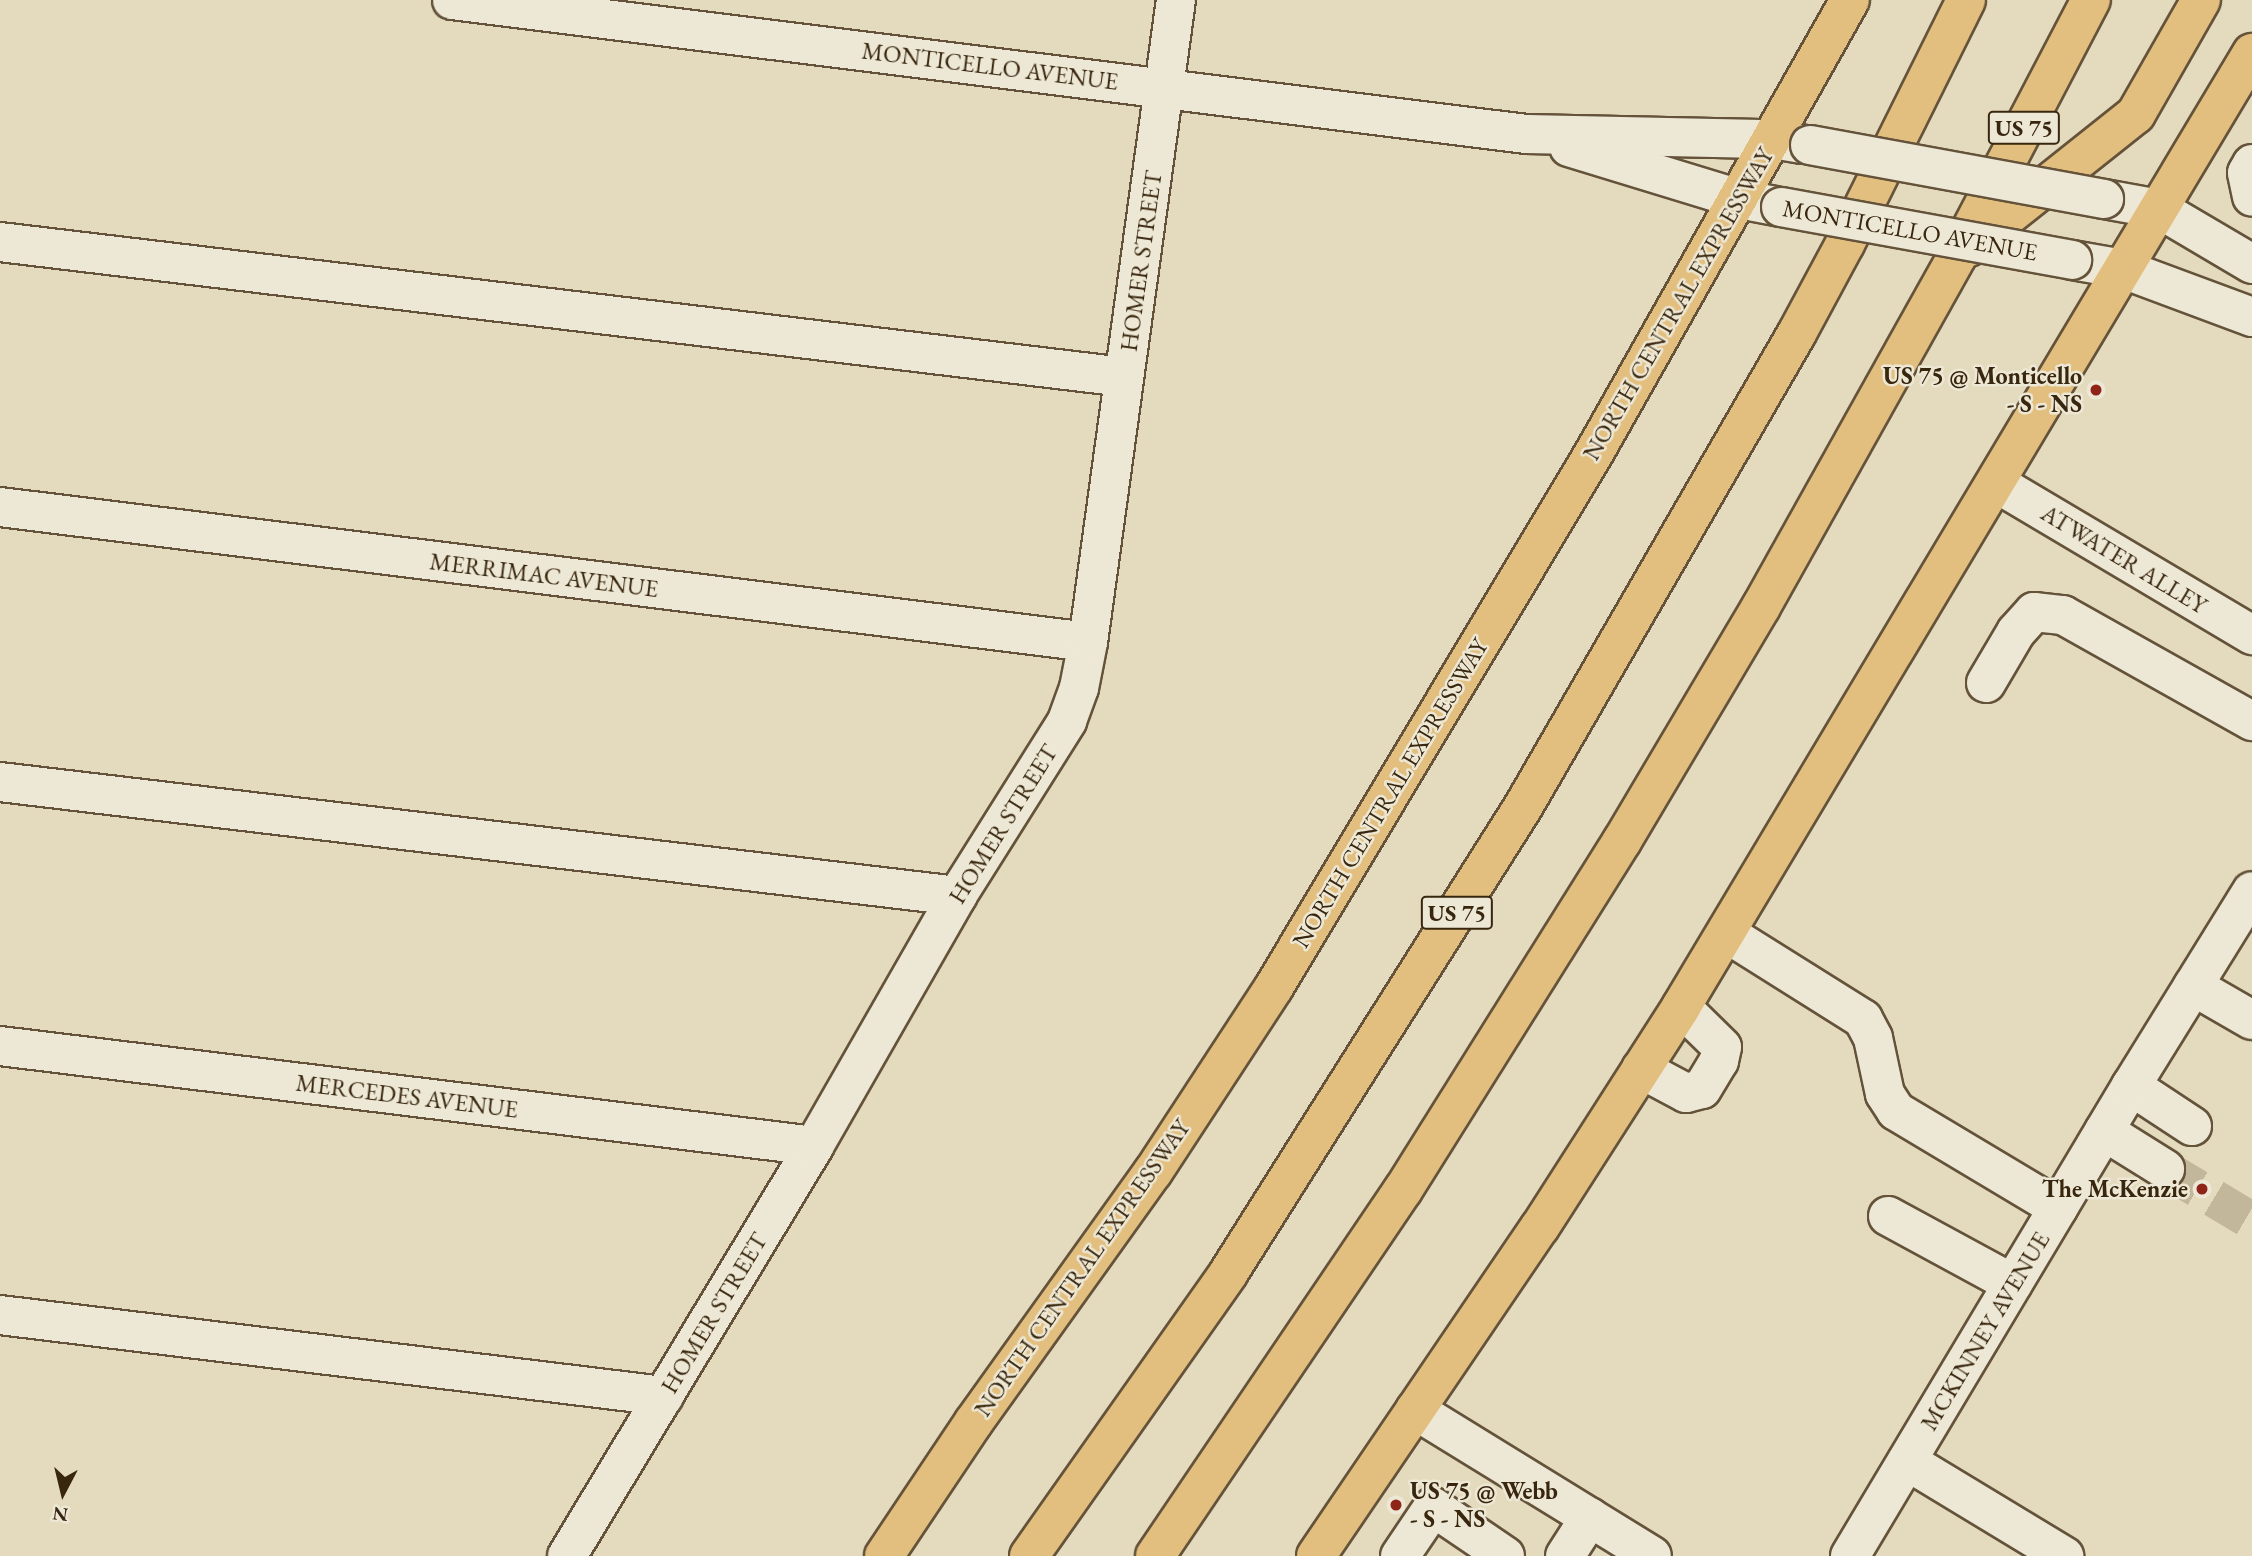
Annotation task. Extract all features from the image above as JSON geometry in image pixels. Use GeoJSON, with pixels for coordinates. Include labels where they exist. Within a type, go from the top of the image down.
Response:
{"type":"FeatureCollection","features":[{"type":"Feature","properties":{"kind":"main road","name":"NORTH CENTRAL EXPRESSWAY"},"geometry":{"type":"LineString","coordinates":[[884,1556],[973,1423],[1153,1172],[1274,988],[1594,453],[1850,0]]}},
{"type":"Feature","properties":{"kind":"main road","name":"US 75"},"geometry":{"type":"LineString","coordinates":[[1030,1556],[1229,1272],[1523,807],[1803,322],[1966,0]]}},
{"type":"Feature","properties":{"kind":"main road","name":"US 75"},"geometry":{"type":"LineString","coordinates":[[1155,1556],[1351,1269],[1550,958],[1761,607],[1957,256],[2091,0]]}},
{"type":"Feature","properties":{"kind":"main road"},"geometry":{"type":"LineString","coordinates":[[1957,256],[2136,114],[2201,0]]}},
{"type":"Feature","properties":{"kind":"main road"},"geometry":{"type":"LineString","coordinates":[[1316,1556],[1540,1227],[1681,1007],[2252,53]]}},
{"type":"Feature","properties":{"kind":"street","name":"MONTICELLO AVENUE"},"geometry":{"type":"LineString","coordinates":[[452,0],[1527,134],[1773,139],[2159,209],[2252,264]]}},
{"type":"Feature","properties":{"kind":"street","name":"HOMER STREET"},"geometry":{"type":"LineString","coordinates":[[567,1556],[814,1146],[957,896],[1067,720],[1079,688],[1088,642],[1176,0]]}},
{"type":"Feature","properties":{"kind":"street","name":"MONTICELLO AVENUE"},"geometry":{"type":"LineString","coordinates":[[1527,134],[1739,199],[2123,269],[2252,317]]}},
{"type":"Feature","properties":{"kind":"street"},"geometry":{"type":"LineString","coordinates":[[2252,164],[2247,173],[2252,196]]}},
{"type":"Feature","properties":{"kind":"street"},"geometry":{"type":"LineString","coordinates":[[0,242],[1124,377]]}},
{"type":"Feature","properties":{"kind":"street","name":"ATWATER ALLEY"},"geometry":{"type":"LineString","coordinates":[[1996,483],[2252,635]]}},
{"type":"Feature","properties":{"kind":"street","name":"MERRIMAC AVENUE"},"geometry":{"type":"LineString","coordinates":[[0,507],[1088,642]]}},
{"type":"Feature","properties":{"kind":"street"},"geometry":{"type":"LineString","coordinates":[[1986,683],[2016,632],[2034,612],[2063,615],[2252,721]]}},
{"type":"Feature","properties":{"kind":"street"},"geometry":{"type":"LineString","coordinates":[[0,782],[957,896]]}},
{"type":"Feature","properties":{"kind":"street","name":"MCKINNEY AVENUE"},"geometry":{"type":"LineString","coordinates":[[1850,1556],[2131,1086],[2252,891]]}},
{"type":"Feature","properties":{"kind":"street"},"geometry":{"type":"LineString","coordinates":[[1726,933],[1863,1018],[1873,1038],[1885,1094],[1896,1111],[2058,1208]]}},
{"type":"Feature","properties":{"kind":"street"},"geometry":{"type":"LineString","coordinates":[[2193,986],[2252,1020]]}},
{"type":"Feature","properties":{"kind":"street"},"geometry":{"type":"LineString","coordinates":[[1641,1069],[1686,1093],[1702,1089],[1719,1062],[1722,1048],[1681,1007]]}},
{"type":"Feature","properties":{"kind":"street","name":"MERCEDES AVENUE"},"geometry":{"type":"LineString","coordinates":[[0,1046],[814,1146]]}},
{"type":"Feature","properties":{"kind":"street"},"geometry":{"type":"LineString","coordinates":[[2131,1086],[2192,1126]]}},
{"type":"Feature","properties":{"kind":"street"},"geometry":{"type":"LineString","coordinates":[[2104,1131],[2165,1169]]}},
{"type":"Feature","properties":{"kind":"street"},"geometry":{"type":"LineString","coordinates":[[1888,1216],[2013,1284]]}},
{"type":"Feature","properties":{"kind":"street"},"geometry":{"type":"LineString","coordinates":[[0,1315],[664,1396]]}},
{"type":"Feature","properties":{"kind":"street"},"geometry":{"type":"LineString","coordinates":[[1415,1410],[1652,1556]]}},
{"type":"Feature","properties":{"kind":"street"},"geometry":{"type":"LineString","coordinates":[[1907,1461],[2064,1556]]}},
{"type":"Feature","properties":{"kind":"street"},"geometry":{"type":"LineString","coordinates":[[1400,1556],[1433,1507],[1505,1556]]}},
{"type":"Feature","properties":{"kind":"street"},"geometry":{"type":"LineString","coordinates":[[1565,1556],[1590,1517]]}},
{"type":"Feature","properties":{"kind":"tunnel"},"geometry":{"type":"LineString","coordinates":[[2165,1169],[2252,1221]]}},
{"type":"Feature","properties":{"kind":"place","name":"US 75 @ Monticello - S - NS"},"geometry":{"type":"Point","coordinates":[2096,390]}},
{"type":"Feature","properties":{"kind":"place","name":"The McKenzie"},"geometry":{"type":"Point","coordinates":[2202,1189]}},
{"type":"Feature","properties":{"kind":"place","name":"US 75 @ Webb - S - NS"},"geometry":{"type":"Point","coordinates":[1396,1505]}}]}
